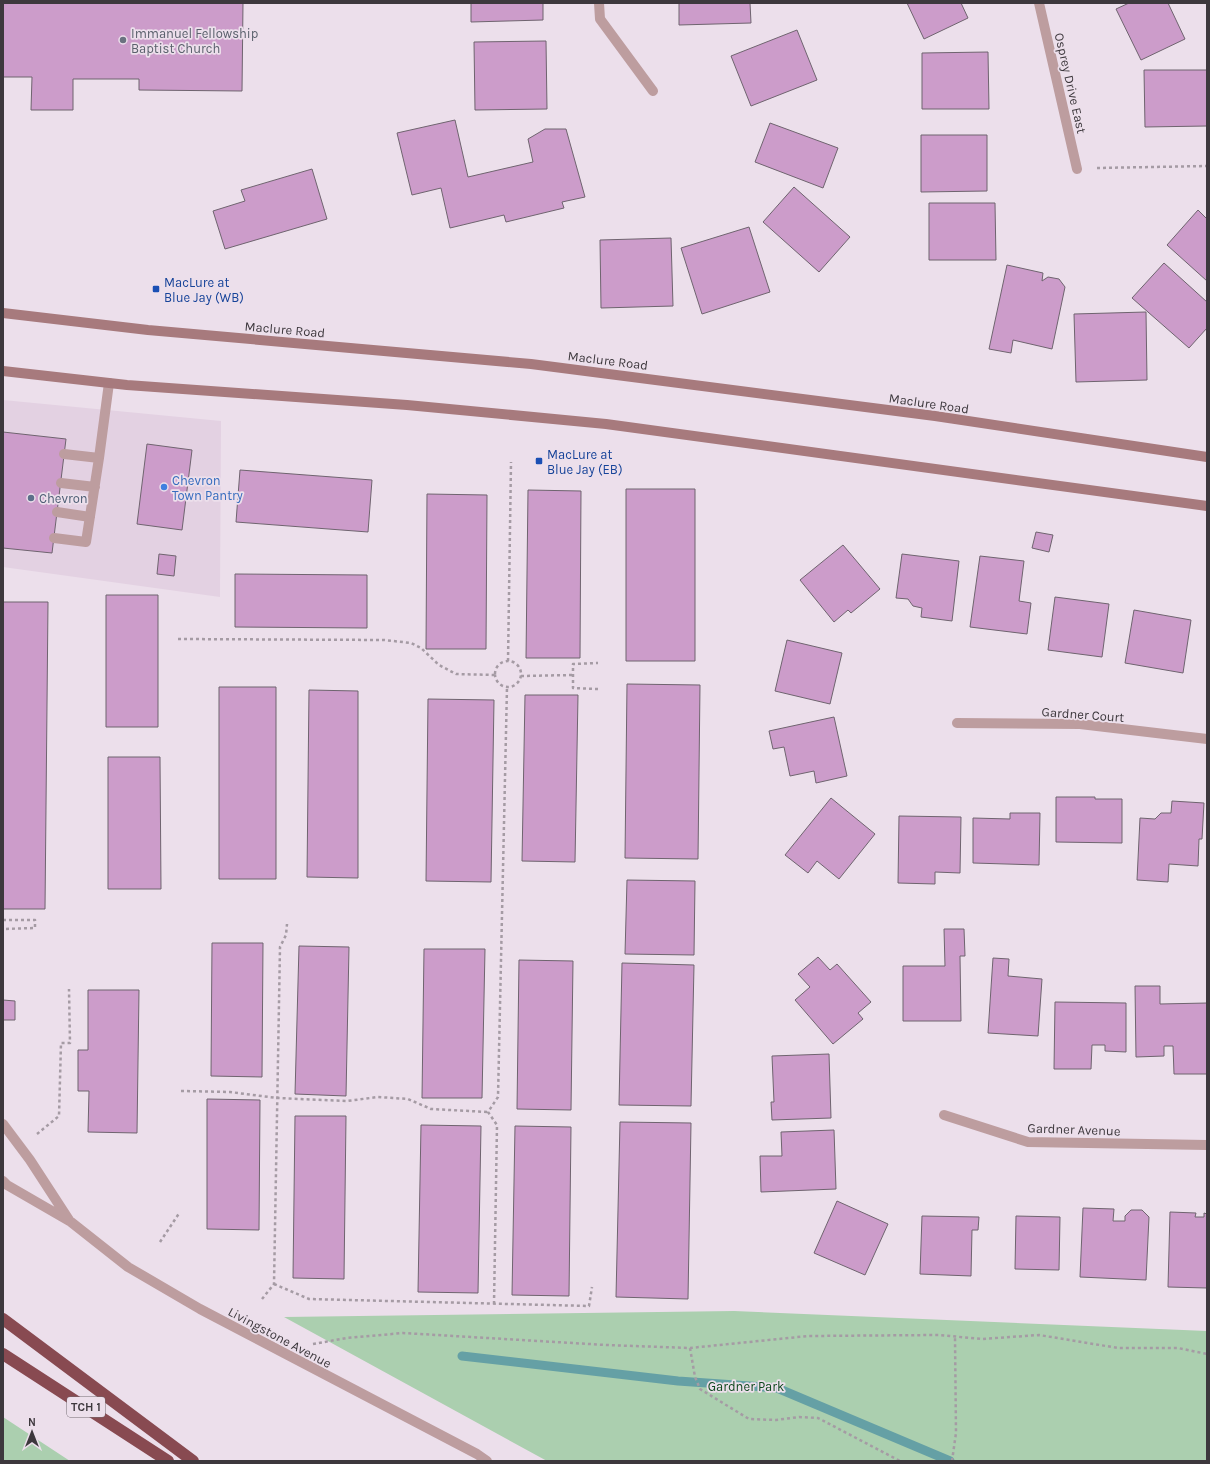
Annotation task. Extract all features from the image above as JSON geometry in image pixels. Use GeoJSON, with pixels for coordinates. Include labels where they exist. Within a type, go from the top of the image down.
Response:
{"type":"FeatureCollection","features":[{"type":"Feature","properties":{"kind":"highway"},"geometry":{"type":"LineString","coordinates":[[3,1319],[193,1461]]}},
{"type":"Feature","properties":{"kind":"highway","name":"TCH 1"},"geometry":{"type":"LineString","coordinates":[[3,1354],[168,1461]]}},
{"type":"Feature","properties":{"kind":"main road","name":"Maclure Road"},"geometry":{"type":"LineString","coordinates":[[3,312],[148,330],[531,364],[935,416],[1207,457]]}},
{"type":"Feature","properties":{"kind":"main road"},"geometry":{"type":"LineString","coordinates":[[3,371],[109,383],[407,405],[606,424],[1207,506]]}},
{"type":"Feature","properties":{"kind":"street"},"geometry":{"type":"LineString","coordinates":[[599,3],[600,19],[653,91]]}},
{"type":"Feature","properties":{"kind":"street","name":"Osprey Drive East"},"geometry":{"type":"LineString","coordinates":[[1039,3],[1077,169]]}},
{"type":"Feature","properties":{"kind":"street"},"geometry":{"type":"LineString","coordinates":[[54,538],[86,542],[109,383]]}},
{"type":"Feature","properties":{"kind":"street"},"geometry":{"type":"LineString","coordinates":[[64,454],[99,458]]}},
{"type":"Feature","properties":{"kind":"street"},"geometry":{"type":"LineString","coordinates":[[60,483],[95,487]]}},
{"type":"Feature","properties":{"kind":"street"},"geometry":{"type":"LineString","coordinates":[[57,512],[90,516]]}},
{"type":"Feature","properties":{"kind":"street","name":"Gardner Court"},"geometry":{"type":"LineString","coordinates":[[957,723],[1080,724],[1207,739]]}},
{"type":"Feature","properties":{"kind":"street","name":"Gardner Avenue"},"geometry":{"type":"LineString","coordinates":[[944,1114],[1028,1142],[1207,1145]]}},
{"type":"Feature","properties":{"kind":"street","name":"Livingstone Avenue"},"geometry":{"type":"LineString","coordinates":[[3,1124],[30,1160],[70,1222]]}},
{"type":"Feature","properties":{"kind":"street","name":"Livingstone Avenue"},"geometry":{"type":"LineString","coordinates":[[3,1181],[7,1185],[70,1222],[128,1267],[200,1310],[477,1454],[487,1461]]}},
{"type":"Feature","properties":{"kind":"path"},"geometry":{"type":"LineString","coordinates":[[1077,169],[1150,166],[1207,166]]}},
{"type":"Feature","properties":{"kind":"path"},"geometry":{"type":"LineString","coordinates":[[508,661],[511,462]]}},
{"type":"Feature","properties":{"kind":"path"},"geometry":{"type":"LineString","coordinates":[[178,639],[384,640],[404,642],[411,643],[421,648],[439,664],[456,674],[495,675]]}},
{"type":"Feature","properties":{"kind":"path"},"geometry":{"type":"LineString","coordinates":[[508,661],[517,664],[520,668],[521,676],[518,683],[514,686],[507,687],[497,682],[495,675],[498,665],[502,662],[508,661]]}},
{"type":"Feature","properties":{"kind":"path"},"geometry":{"type":"LineString","coordinates":[[598,664],[573,664],[573,688],[598,689]]}},
{"type":"Feature","properties":{"kind":"path"},"geometry":{"type":"LineString","coordinates":[[521,676],[573,675]]}},
{"type":"Feature","properties":{"kind":"path"},"geometry":{"type":"LineString","coordinates":[[488,1112],[498,1097],[507,687]]}},
{"type":"Feature","properties":{"kind":"path"},"geometry":{"type":"LineString","coordinates":[[3,920],[35,920],[35,928],[3,929]]}},
{"type":"Feature","properties":{"kind":"path"},"geometry":{"type":"LineString","coordinates":[[262,1299],[274,1284],[280,947],[286,935],[287,924]]}},
{"type":"Feature","properties":{"kind":"path"},"geometry":{"type":"LineString","coordinates":[[37,1134],[59,1116],[61,1043],[70,1043],[69,989]]}},
{"type":"Feature","properties":{"kind":"path"},"geometry":{"type":"LineString","coordinates":[[181,1091],[230,1092],[277,1098],[347,1101],[378,1097],[408,1099],[431,1110],[488,1112]]}},
{"type":"Feature","properties":{"kind":"path"},"geometry":{"type":"LineString","coordinates":[[488,1112],[497,1125],[494,1304]]}},
{"type":"Feature","properties":{"kind":"path"},"geometry":{"type":"LineString","coordinates":[[160,1242],[180,1212]]}},
{"type":"Feature","properties":{"kind":"path"},"geometry":{"type":"LineString","coordinates":[[274,1284],[309,1299],[589,1306],[592,1287]]}},
{"type":"Feature","properties":{"kind":"path"},"geometry":{"type":"LineString","coordinates":[[277,1350],[347,1338],[403,1333],[606,1345],[690,1348],[808,1336],[939,1335],[982,1339],[1039,1335],[1118,1348],[1178,1348],[1207,1354]]}},
{"type":"Feature","properties":{"kind":"path"},"geometry":{"type":"LineString","coordinates":[[952,1461],[956,1433],[955,1337]]}},
{"type":"Feature","properties":{"kind":"path"},"geometry":{"type":"LineString","coordinates":[[690,1348],[695,1377],[700,1389],[749,1418],[776,1420],[799,1417],[818,1418],[900,1461]]}},
{"type":"Feature","properties":{"kind":"shaded area"},"geometry":{"type":"Polygon","coordinates":[[[3,400],[221,421],[220,597],[3,567],[3,400]]]}},
{"type":"Feature","properties":{"kind":"green space","name":"Gardner Park"},"geometry":{"type":"Polygon","coordinates":[[[734,1311],[1207,1331],[1207,1461],[547,1461],[284,1317],[734,1311]]]}},
{"type":"Feature","properties":{"kind":"green space"},"geometry":{"type":"Polygon","coordinates":[[[3,1417],[70,1461],[3,1461],[3,1417]]]}},
{"type":"Feature","properties":{"kind":"building","name":"Immanuel Fellowship Baptist Church"},"geometry":{"type":"Polygon","coordinates":[[[3,3],[243,3],[242,91],[139,90],[139,79],[73,79],[73,110],[31,110],[32,77],[3,77],[3,3]]]}},
{"type":"Feature","properties":{"kind":"building"},"geometry":{"type":"Polygon","coordinates":[[[471,3],[543,3],[543,20],[471,22],[471,3]]]}},
{"type":"Feature","properties":{"kind":"building"},"geometry":{"type":"Polygon","coordinates":[[[679,3],[750,3],[751,23],[679,25],[679,3]]]}},
{"type":"Feature","properties":{"kind":"building"},"geometry":{"type":"Polygon","coordinates":[[[907,3],[961,3],[968,18],[924,39],[907,3]]]}},
{"type":"Feature","properties":{"kind":"building"},"geometry":{"type":"Polygon","coordinates":[[[1129,3],[1168,3],[1185,39],[1141,60],[1116,9],[1129,3]]]}},
{"type":"Feature","properties":{"kind":"building"},"geometry":{"type":"Polygon","coordinates":[[[797,30],[817,80],[751,106],[731,56],[797,30]]]}},
{"type":"Feature","properties":{"kind":"building"},"geometry":{"type":"Polygon","coordinates":[[[546,41],[547,109],[475,110],[474,42],[546,41]]]}},
{"type":"Feature","properties":{"kind":"building"},"geometry":{"type":"Polygon","coordinates":[[[988,52],[989,109],[922,109],[922,53],[988,52]]]}},
{"type":"Feature","properties":{"kind":"building"},"geometry":{"type":"Polygon","coordinates":[[[1144,70],[1207,70],[1207,126],[1145,127],[1144,70]]]}},
{"type":"Feature","properties":{"kind":"building"},"geometry":{"type":"Polygon","coordinates":[[[455,120],[468,177],[533,162],[528,139],[545,129],[566,129],[585,197],[562,202],[564,208],[506,222],[504,215],[450,228],[441,188],[412,195],[397,133],[455,120]]]}},
{"type":"Feature","properties":{"kind":"building"},"geometry":{"type":"Polygon","coordinates":[[[770,123],[838,148],[823,188],[755,162],[770,123]]]}},
{"type":"Feature","properties":{"kind":"building"},"geometry":{"type":"Polygon","coordinates":[[[921,135],[987,135],[987,191],[921,192],[921,135]]]}},
{"type":"Feature","properties":{"kind":"building"},"geometry":{"type":"Polygon","coordinates":[[[312,169],[327,219],[225,249],[213,211],[245,201],[241,190],[312,169]]]}},
{"type":"Feature","properties":{"kind":"building"},"geometry":{"type":"Polygon","coordinates":[[[794,187],[850,237],[819,272],[763,222],[794,187]]]}},
{"type":"Feature","properties":{"kind":"building"},"geometry":{"type":"Polygon","coordinates":[[[929,203],[995,203],[996,260],[929,260],[929,203]]]}},
{"type":"Feature","properties":{"kind":"building"},"geometry":{"type":"Polygon","coordinates":[[[1198,210],[1207,219],[1207,281],[1167,245],[1198,210]]]}},
{"type":"Feature","properties":{"kind":"building"},"geometry":{"type":"Polygon","coordinates":[[[749,227],[770,292],[702,314],[681,248],[749,227]]]}},
{"type":"Feature","properties":{"kind":"building"},"geometry":{"type":"Polygon","coordinates":[[[671,238],[673,306],[601,308],[600,240],[671,238]]]}},
{"type":"Feature","properties":{"kind":"building"},"geometry":{"type":"Polygon","coordinates":[[[1164,263],[1207,302],[1207,328],[1189,348],[1132,298],[1164,263]]]}},
{"type":"Feature","properties":{"kind":"building"},"geometry":{"type":"Polygon","coordinates":[[[1007,265],[1043,273],[1042,281],[1048,277],[1059,279],[1065,287],[1052,349],[1013,340],[1011,353],[989,349],[1007,265]]]}},
{"type":"Feature","properties":{"kind":"building"},"geometry":{"type":"Polygon","coordinates":[[[1146,312],[1147,380],[1076,382],[1074,314],[1146,312]]]}},
{"type":"Feature","properties":{"kind":"building","name":"Chevron"},"geometry":{"type":"Polygon","coordinates":[[[3,432],[66,439],[52,553],[3,548],[3,432]]]}},
{"type":"Feature","properties":{"kind":"building","name":"Chevron Town Pantry"},"geometry":{"type":"Polygon","coordinates":[[[147,444],[192,450],[182,530],[137,524],[147,444]]]}},
{"type":"Feature","properties":{"kind":"building"},"geometry":{"type":"Polygon","coordinates":[[[240,470],[372,480],[368,532],[236,522],[240,470]]]}},
{"type":"Feature","properties":{"kind":"building"},"geometry":{"type":"Polygon","coordinates":[[[626,489],[695,489],[695,661],[626,661],[626,489]]]}},
{"type":"Feature","properties":{"kind":"building"},"geometry":{"type":"Polygon","coordinates":[[[528,490],[581,491],[580,658],[526,658],[528,490]]]}},
{"type":"Feature","properties":{"kind":"building"},"geometry":{"type":"Polygon","coordinates":[[[427,494],[487,495],[486,649],[426,649],[427,494]]]}},
{"type":"Feature","properties":{"kind":"building"},"geometry":{"type":"Polygon","coordinates":[[[1036,532],[1053,535],[1049,552],[1032,548],[1036,532]]]}},
{"type":"Feature","properties":{"kind":"building"},"geometry":{"type":"Polygon","coordinates":[[[843,545],[880,589],[851,613],[848,610],[834,622],[800,580],[843,545]]]}},
{"type":"Feature","properties":{"kind":"building"},"geometry":{"type":"Polygon","coordinates":[[[159,554],[176,556],[174,576],[157,574],[159,554]]]}},
{"type":"Feature","properties":{"kind":"building"},"geometry":{"type":"Polygon","coordinates":[[[902,554],[959,561],[952,621],[921,617],[922,608],[913,606],[908,599],[896,598],[902,554]]]}},
{"type":"Feature","properties":{"kind":"building"},"geometry":{"type":"Polygon","coordinates":[[[980,556],[1024,561],[1019,601],[1031,603],[1027,634],[970,627],[980,556]]]}},
{"type":"Feature","properties":{"kind":"building"},"geometry":{"type":"Polygon","coordinates":[[[235,574],[367,575],[367,628],[235,627],[235,574]]]}},
{"type":"Feature","properties":{"kind":"building"},"geometry":{"type":"Polygon","coordinates":[[[106,595],[158,595],[158,727],[106,727],[106,595]]]}},
{"type":"Feature","properties":{"kind":"building"},"geometry":{"type":"Polygon","coordinates":[[[1055,597],[1109,604],[1102,657],[1048,650],[1055,597]]]}},
{"type":"Feature","properties":{"kind":"building"},"geometry":{"type":"Polygon","coordinates":[[[3,602],[48,602],[45,909],[3,909],[3,602]]]}},
{"type":"Feature","properties":{"kind":"building"},"geometry":{"type":"Polygon","coordinates":[[[1134,610],[1191,620],[1183,673],[1125,663],[1134,610]]]}},
{"type":"Feature","properties":{"kind":"building"},"geometry":{"type":"Polygon","coordinates":[[[787,640],[842,653],[830,704],[775,691],[787,640]]]}},
{"type":"Feature","properties":{"kind":"building"},"geometry":{"type":"Polygon","coordinates":[[[627,684],[700,685],[698,859],[625,858],[627,684]]]}},
{"type":"Feature","properties":{"kind":"building"},"geometry":{"type":"Polygon","coordinates":[[[219,687],[276,687],[276,879],[219,879],[219,687]]]}},
{"type":"Feature","properties":{"kind":"building"},"geometry":{"type":"Polygon","coordinates":[[[309,690],[358,691],[358,878],[307,877],[309,690]]]}},
{"type":"Feature","properties":{"kind":"building"},"geometry":{"type":"Polygon","coordinates":[[[525,695],[578,695],[575,862],[522,861],[525,695]]]}},
{"type":"Feature","properties":{"kind":"building"},"geometry":{"type":"Polygon","coordinates":[[[428,699],[494,700],[491,882],[426,881],[428,699]]]}},
{"type":"Feature","properties":{"kind":"building"},"geometry":{"type":"Polygon","coordinates":[[[834,717],[847,776],[816,783],[814,771],[790,776],[784,747],[773,749],[769,731],[834,717]]]}},
{"type":"Feature","properties":{"kind":"building"},"geometry":{"type":"Polygon","coordinates":[[[108,757],[160,757],[161,889],[108,889],[108,757]]]}},
{"type":"Feature","properties":{"kind":"building"},"geometry":{"type":"Polygon","coordinates":[[[1056,797],[1122,799],[1122,843],[1056,842],[1056,797]]]}},
{"type":"Feature","properties":{"kind":"building"},"geometry":{"type":"Polygon","coordinates":[[[831,798],[875,834],[839,879],[817,861],[808,873],[785,855],[831,798]]]}},
{"type":"Feature","properties":{"kind":"building"},"geometry":{"type":"Polygon","coordinates":[[[1172,801],[1204,803],[1202,839],[1199,839],[1198,866],[1169,864],[1168,882],[1137,880],[1140,818],[1155,819],[1161,813],[1171,813],[1172,801]]]}},
{"type":"Feature","properties":{"kind":"building"},"geometry":{"type":"Polygon","coordinates":[[[1010,813],[1040,813],[1039,865],[973,863],[973,818],[1010,819],[1010,813]]]}},
{"type":"Feature","properties":{"kind":"building"},"geometry":{"type":"Polygon","coordinates":[[[899,816],[961,817],[960,873],[935,872],[935,884],[898,883],[899,816]]]}},
{"type":"Feature","properties":{"kind":"building"},"geometry":{"type":"Polygon","coordinates":[[[627,880],[695,881],[694,955],[625,954],[627,880]]]}},
{"type":"Feature","properties":{"kind":"building"},"geometry":{"type":"Polygon","coordinates":[[[944,929],[964,929],[965,956],[960,956],[961,1021],[903,1021],[903,966],[945,966],[944,929]]]}},
{"type":"Feature","properties":{"kind":"building"},"geometry":{"type":"Polygon","coordinates":[[[212,943],[263,943],[262,1077],[211,1076],[212,943]]]}},
{"type":"Feature","properties":{"kind":"building"},"geometry":{"type":"Polygon","coordinates":[[[299,946],[349,947],[346,1096],[295,1094],[299,946]]]}},
{"type":"Feature","properties":{"kind":"building"},"geometry":{"type":"Polygon","coordinates":[[[424,949],[485,949],[482,1098],[422,1098],[424,949]]]}},
{"type":"Feature","properties":{"kind":"building"},"geometry":{"type":"Polygon","coordinates":[[[818,957],[830,970],[837,964],[871,1002],[858,1013],[863,1019],[833,1044],[795,1000],[810,987],[798,974],[818,957]]]}},
{"type":"Feature","properties":{"kind":"building"},"geometry":{"type":"Polygon","coordinates":[[[993,958],[1009,959],[1008,976],[1042,979],[1038,1036],[988,1033],[993,958]]]}},
{"type":"Feature","properties":{"kind":"building"},"geometry":{"type":"Polygon","coordinates":[[[519,960],[573,961],[571,1110],[517,1109],[519,960]]]}},
{"type":"Feature","properties":{"kind":"building"},"geometry":{"type":"Polygon","coordinates":[[[622,963],[694,965],[691,1106],[619,1105],[622,963]]]}},
{"type":"Feature","properties":{"kind":"building"},"geometry":{"type":"Polygon","coordinates":[[[1135,986],[1160,986],[1160,1004],[1207,1003],[1207,1074],[1174,1074],[1173,1046],[1164,1046],[1164,1056],[1136,1057],[1135,986]]]}},
{"type":"Feature","properties":{"kind":"building"},"geometry":{"type":"Polygon","coordinates":[[[88,990],[139,990],[137,1133],[88,1132],[89,1091],[78,1091],[78,1050],[88,1050],[88,990]]]}},
{"type":"Feature","properties":{"kind":"building"},"geometry":{"type":"Polygon","coordinates":[[[3,1000],[15,1001],[15,1020],[3,1020],[3,1000]]]}},
{"type":"Feature","properties":{"kind":"building"},"geometry":{"type":"Polygon","coordinates":[[[1055,1002],[1126,1003],[1126,1052],[1105,1051],[1105,1045],[1092,1045],[1091,1069],[1054,1069],[1055,1002]]]}},
{"type":"Feature","properties":{"kind":"building"},"geometry":{"type":"Polygon","coordinates":[[[829,1054],[831,1118],[772,1120],[771,1102],[774,1102],[772,1056],[829,1054]]]}},
{"type":"Feature","properties":{"kind":"building"},"geometry":{"type":"Polygon","coordinates":[[[207,1099],[260,1100],[259,1230],[207,1229],[207,1099]]]}},
{"type":"Feature","properties":{"kind":"building"},"geometry":{"type":"Polygon","coordinates":[[[295,1116],[346,1116],[344,1279],[293,1278],[295,1116]]]}},
{"type":"Feature","properties":{"kind":"building"},"geometry":{"type":"Polygon","coordinates":[[[620,1122],[691,1123],[688,1299],[616,1297],[620,1122]]]}},
{"type":"Feature","properties":{"kind":"building"},"geometry":{"type":"Polygon","coordinates":[[[421,1125],[481,1126],[478,1293],[418,1292],[421,1125]]]}},
{"type":"Feature","properties":{"kind":"building"},"geometry":{"type":"Polygon","coordinates":[[[515,1126],[571,1127],[569,1296],[512,1295],[515,1126]]]}},
{"type":"Feature","properties":{"kind":"building"},"geometry":{"type":"Polygon","coordinates":[[[834,1130],[836,1189],[761,1192],[760,1156],[782,1156],[781,1132],[834,1130]]]}},
{"type":"Feature","properties":{"kind":"building"},"geometry":{"type":"Polygon","coordinates":[[[837,1201],[888,1224],[865,1275],[814,1253],[837,1201]]]}},
{"type":"Feature","properties":{"kind":"building"},"geometry":{"type":"Polygon","coordinates":[[[1083,1208],[1114,1209],[1113,1221],[1125,1221],[1125,1216],[1131,1210],[1142,1210],[1149,1217],[1146,1280],[1080,1277],[1083,1208]]]}},
{"type":"Feature","properties":{"kind":"building"},"geometry":{"type":"Polygon","coordinates":[[[1170,1212],[1196,1213],[1195,1217],[1204,1217],[1204,1213],[1207,1214],[1207,1288],[1168,1287],[1170,1212]]]}},
{"type":"Feature","properties":{"kind":"building"},"geometry":{"type":"Polygon","coordinates":[[[922,1216],[979,1217],[978,1230],[972,1230],[971,1276],[920,1274],[922,1216]]]}},
{"type":"Feature","properties":{"kind":"building"},"geometry":{"type":"Polygon","coordinates":[[[1016,1216],[1060,1217],[1059,1270],[1015,1269],[1016,1216]]]}},
{"type":"Feature","properties":{"kind":"waterway"},"geometry":{"type":"LineString","coordinates":[[462,1356],[678,1381],[777,1388],[950,1461]]}},
{"type":"Feature","properties":{"kind":"place","name":"Immanuel Fellowship Baptist Church"},"geometry":{"type":"Point","coordinates":[123,40]}},
{"type":"Feature","properties":{"kind":"place","name":"MacLure at Blue Jay (WB)"},"geometry":{"type":"Point","coordinates":[156,289]}},
{"type":"Feature","properties":{"kind":"place","name":"MacLure at Blue Jay (EB)"},"geometry":{"type":"Point","coordinates":[539,461]}},
{"type":"Feature","properties":{"kind":"place","name":"Chevron Town Pantry"},"geometry":{"type":"Point","coordinates":[164,487]}},
{"type":"Feature","properties":{"kind":"place","name":"Chevron"},"geometry":{"type":"Point","coordinates":[31,498]}}]}
